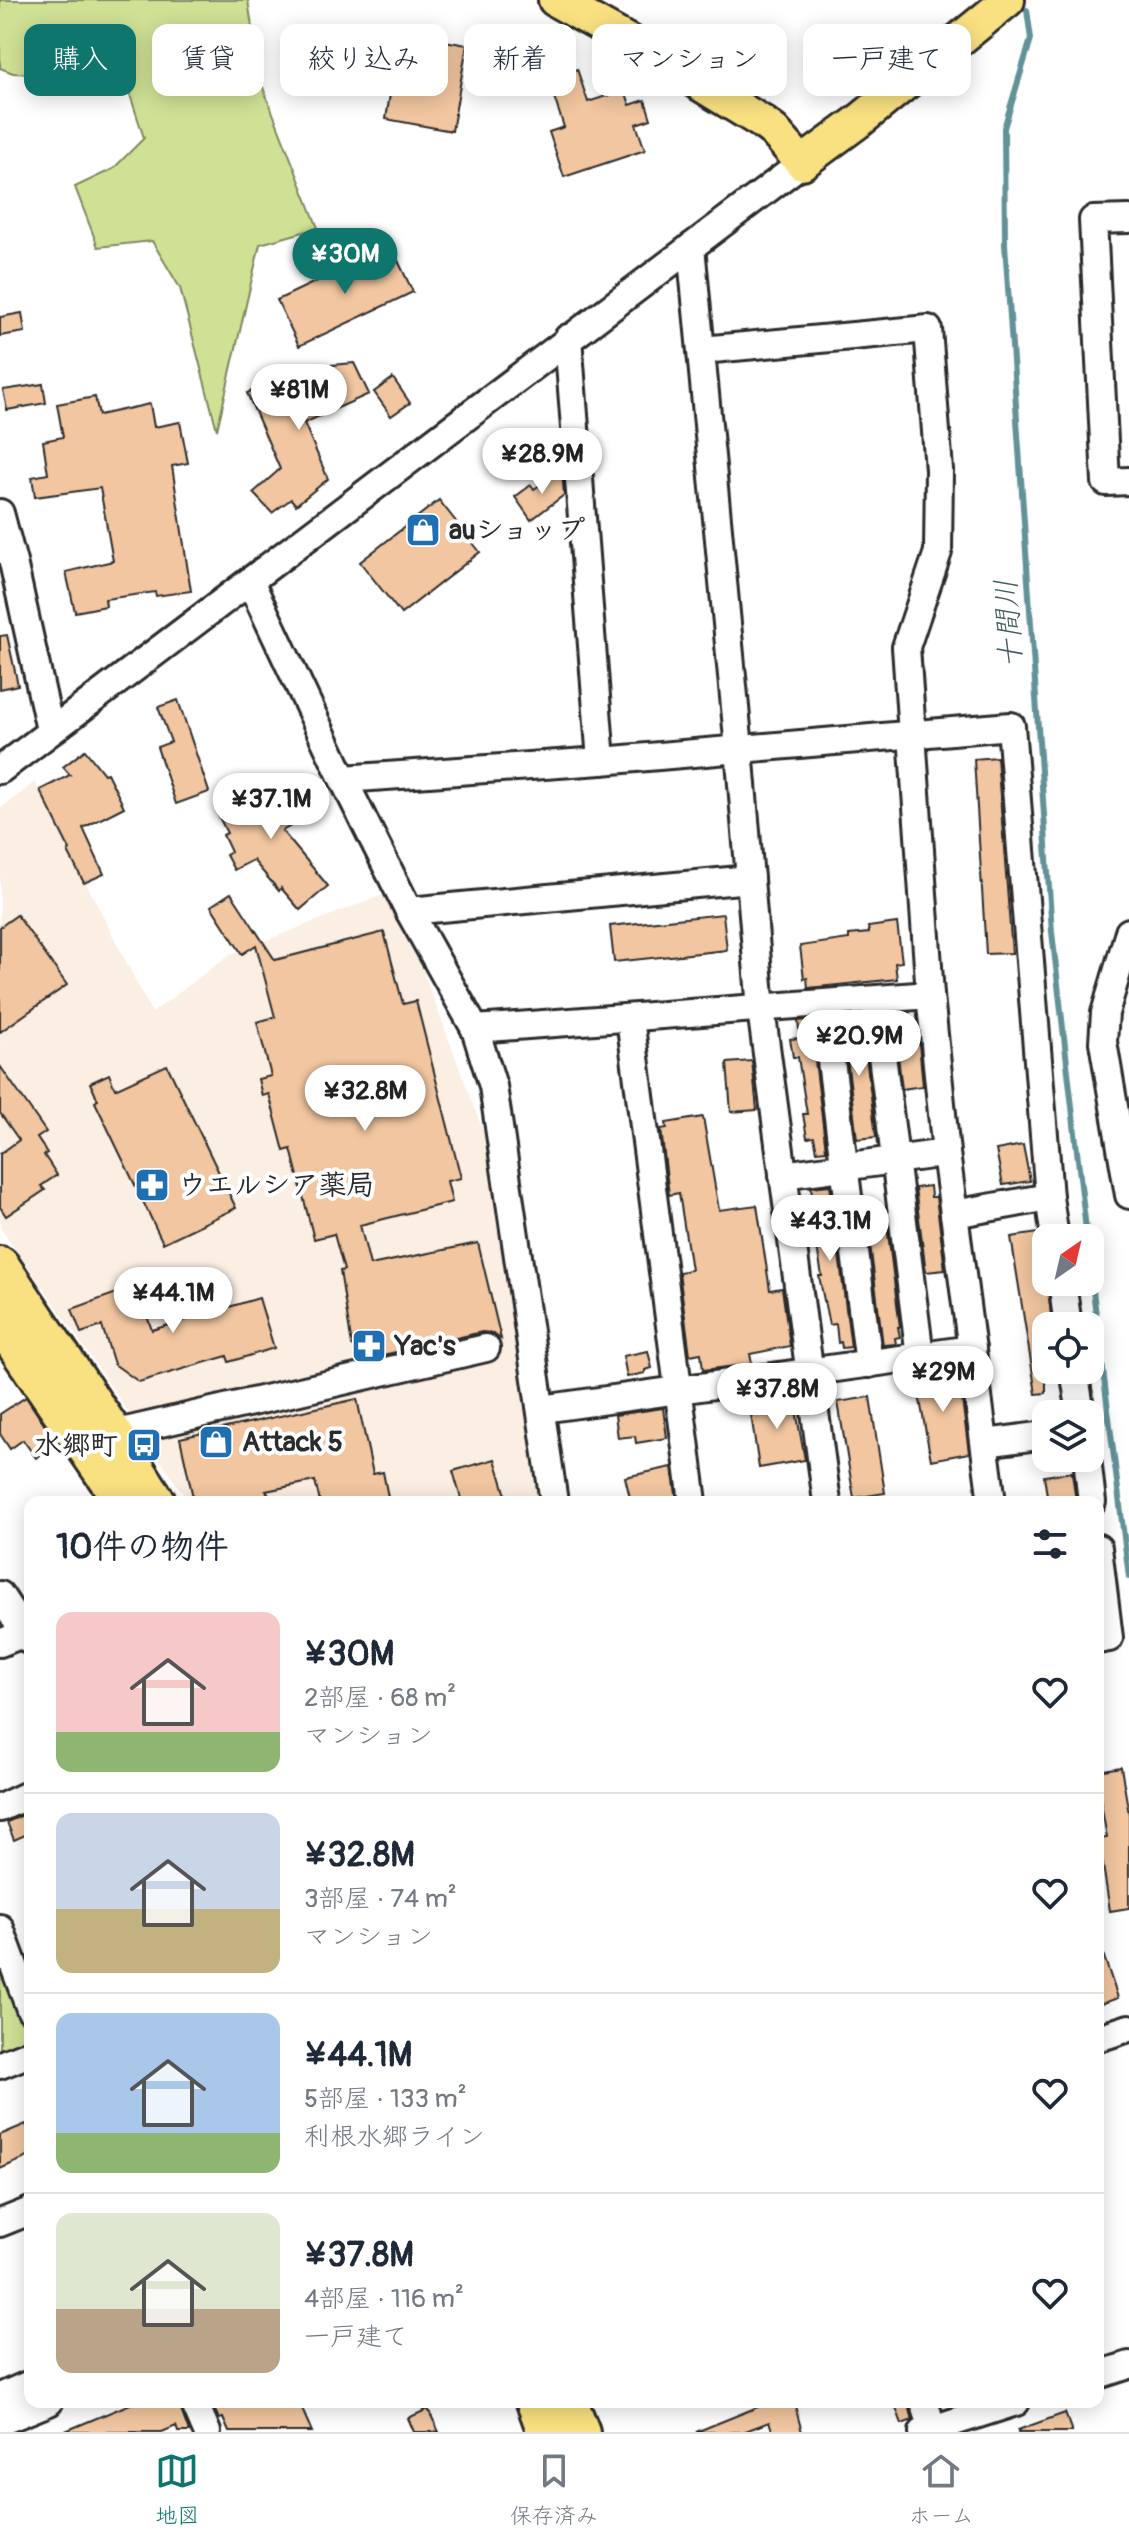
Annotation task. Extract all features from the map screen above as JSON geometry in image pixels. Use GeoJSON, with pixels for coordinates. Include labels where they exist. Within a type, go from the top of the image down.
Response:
{"type":"FeatureCollection","features":[{"type":"Feature","properties":{"kind":"highway"},"geometry":{"type":"LineString","coordinates":[[0,1266],[152,1496]]}},
{"type":"Feature","properties":{"kind":"highway"},"geometry":{"type":"LineString","coordinates":[[0,1321],[120,1496]]}},
{"type":"Feature","properties":{"kind":"highway"},"geometry":{"type":"LineString","coordinates":[[538,2408],[547,2432]]}},
{"type":"Feature","properties":{"kind":"highway"},"geometry":{"type":"LineString","coordinates":[[570,2408],[580,2432]]}},
{"type":"Feature","properties":{"kind":"main road"},"geometry":{"type":"LineString","coordinates":[[555,0],[762,122],[802,163],[859,121],[1008,0]]}},
{"type":"Feature","properties":{"kind":"street"},"geometry":{"type":"LineString","coordinates":[[0,770],[802,163]]}},
{"type":"Feature","properties":{"kind":"street"},"geometry":{"type":"LineString","coordinates":[[1129,219],[1093,220],[1106,482],[1129,481]]}},
{"type":"Feature","properties":{"kind":"street"},"geometry":{"type":"LineString","coordinates":[[691,247],[761,1009],[826,1496]]}},
{"type":"Feature","properties":{"kind":"street"},"geometry":{"type":"LineString","coordinates":[[702,350],[928,329],[939,470],[938,552],[906,647],[930,995],[946,1153],[991,1496]]}},
{"type":"Feature","properties":{"kind":"street"},"geometry":{"type":"LineString","coordinates":[[568,338],[601,761]]}},
{"type":"Feature","properties":{"kind":"street"},"geometry":{"type":"LineString","coordinates":[[0,513],[50,730]]}},
{"type":"Feature","properties":{"kind":"street"},"geometry":{"type":"LineString","coordinates":[[250,581],[409,911],[475,1029],[493,1086],[553,1496]]}},
{"type":"Feature","properties":{"kind":"street"},"geometry":{"type":"LineString","coordinates":[[343,779],[601,761],[1011,726],[1053,1224]]}},
{"type":"Feature","properties":{"kind":"street"},"geometry":{"type":"LineString","coordinates":[[409,911],[750,879]]}},
{"type":"Feature","properties":{"kind":"street"},"geometry":{"type":"LineString","coordinates":[[1129,932],[1105,1013],[1103,1042],[1129,1195]]}},
{"type":"Feature","properties":{"kind":"street"},"geometry":{"type":"LineString","coordinates":[[475,1029],[930,995]]}},
{"type":"Feature","properties":{"kind":"street"},"geometry":{"type":"LineString","coordinates":[[875,1000],[920,1356]]}},
{"type":"Feature","properties":{"kind":"street"},"geometry":{"type":"LineString","coordinates":[[824,1005],[869,1364]]}},
{"type":"Feature","properties":{"kind":"street"},"geometry":{"type":"LineString","coordinates":[[630,1019],[692,1496]]}},
{"type":"Feature","properties":{"kind":"street"},"geometry":{"type":"LineString","coordinates":[[783,1175],[946,1153]]}},
{"type":"Feature","properties":{"kind":"street"},"geometry":{"type":"LineString","coordinates":[[954,1214],[1049,1197]]}},
{"type":"Feature","properties":{"kind":"street"},"geometry":{"type":"LineString","coordinates":[[113,1434],[486,1348]]}},
{"type":"Feature","properties":{"kind":"street"},"geometry":{"type":"LineString","coordinates":[[542,1409],[972,1349]]}},
{"type":"Feature","properties":{"kind":"street"},"geometry":{"type":"LineString","coordinates":[[985,1443],[1032,1437]]}},
{"type":"Feature","properties":{"kind":"street"},"geometry":{"type":"LineString","coordinates":[[1089,1472],[1091,1496]]}},
{"type":"Feature","properties":{"kind":"street"},"geometry":{"type":"LineString","coordinates":[[0,1595],[24,1629]]}},
{"type":"Feature","properties":{"kind":"street"},"geometry":{"type":"LineString","coordinates":[[1104,1597],[1109,1638],[1104,1639]]}},
{"type":"Feature","properties":{"kind":"street"},"geometry":{"type":"LineString","coordinates":[[0,1643],[24,1636]]}},
{"type":"Feature","properties":{"kind":"street"},"geometry":{"type":"LineString","coordinates":[[0,1808],[24,1797]]}},
{"type":"Feature","properties":{"kind":"street"},"geometry":{"type":"LineString","coordinates":[[0,1928],[24,1993]]}},
{"type":"Feature","properties":{"kind":"street"},"geometry":{"type":"LineString","coordinates":[[1104,2036],[1129,2028]]}},
{"type":"Feature","properties":{"kind":"street"},"geometry":{"type":"LineString","coordinates":[[0,2065],[24,2055]]}},
{"type":"Feature","properties":{"kind":"street"},"geometry":{"type":"LineString","coordinates":[[0,2223],[24,2213]]}},
{"type":"Feature","properties":{"kind":"street"},"geometry":{"type":"LineString","coordinates":[[1104,2373],[1129,2365]]}},
{"type":"Feature","properties":{"kind":"street"},"geometry":{"type":"LineString","coordinates":[[0,2397],[24,2387]]}},
{"type":"Feature","properties":{"kind":"street"},"geometry":{"type":"LineString","coordinates":[[0,2422],[34,2408]]}},
{"type":"Feature","properties":{"kind":"street"},"geometry":{"type":"LineString","coordinates":[[197,2408],[207,2432]]}},
{"type":"Feature","properties":{"kind":"street"},"geometry":{"type":"LineString","coordinates":[[925,2408],[930,2431],[998,2408]]}},
{"type":"Feature","properties":{"kind":"shaded area"},"geometry":{"type":"Polygon","coordinates":[[[35,782],[152,1013],[229,955],[393,891],[491,1152],[540,1496],[185,1496],[0,1228],[0,809],[35,782]]]}},
{"type":"Feature","properties":{"kind":"green space"},"geometry":{"type":"Polygon","coordinates":[[[0,0],[248,0],[252,24],[152,24],[152,96],[264,96],[264,90],[318,228],[260,244],[217,430],[180,288],[152,241],[98,247],[75,187],[113,169],[144,138],[130,96],[136,96],[136,24],[24,24],[24,73],[0,68],[0,0]]]}},
{"type":"Feature","properties":{"kind":"green space"},"geometry":{"type":"Polygon","coordinates":[[[0,1928],[24,1993],[24,2055],[0,2065],[0,1928]]]}},
{"type":"Feature","properties":{"kind":"building"},"geometry":{"type":"Polygon","coordinates":[[[448,42],[464,44],[464,62],[452,131],[386,119],[390,96],[448,96],[448,42]]]}},
{"type":"Feature","properties":{"kind":"building"},"geometry":{"type":"Polygon","coordinates":[[[576,69],[588,102],[606,96],[627,96],[630,105],[645,100],[651,119],[636,124],[645,150],[564,177],[549,132],[564,127],[554,96],[576,96],[576,69]]]}},
{"type":"Feature","properties":{"kind":"building"},"geometry":{"type":"Polygon","coordinates":[[[391,246],[413,292],[299,346],[277,300],[391,246]]]}},
{"type":"Feature","properties":{"kind":"building"},"geometry":{"type":"Polygon","coordinates":[[[22,313],[25,332],[0,336],[0,317],[22,313]]]}},
{"type":"Feature","properties":{"kind":"building"},"geometry":{"type":"Polygon","coordinates":[[[354,363],[369,394],[304,423],[328,479],[296,505],[291,499],[272,513],[253,493],[280,469],[247,393],[284,377],[293,398],[336,378],[332,365],[354,363]]]}},
{"type":"Feature","properties":{"kind":"building"},"geometry":{"type":"Polygon","coordinates":[[[393,378],[410,403],[391,416],[374,392],[393,378]]]}},
{"type":"Feature","properties":{"kind":"building"},"geometry":{"type":"Polygon","coordinates":[[[43,384],[46,403],[7,410],[3,390],[43,384]]]}},
{"type":"Feature","properties":{"kind":"building"},"geometry":{"type":"Polygon","coordinates":[[[95,397],[99,415],[150,404],[154,427],[180,422],[188,463],[172,466],[191,591],[105,599],[106,606],[75,612],[66,572],[113,561],[100,488],[35,497],[32,477],[48,474],[43,441],[63,437],[57,404],[95,397]]]}},
{"type":"Feature","properties":{"kind":"building"},"geometry":{"type":"Polygon","coordinates":[[[562,470],[564,495],[531,520],[515,497],[531,485],[534,489],[562,470]]]}},
{"type":"Feature","properties":{"kind":"building"},"geometry":{"type":"Polygon","coordinates":[[[439,500],[480,552],[401,614],[360,562],[439,500]]]}},
{"type":"Feature","properties":{"kind":"building"},"geometry":{"type":"Polygon","coordinates":[[[7,635],[18,685],[0,689],[0,636],[7,635]]]}},
{"type":"Feature","properties":{"kind":"building"},"geometry":{"type":"Polygon","coordinates":[[[178,700],[209,792],[176,804],[157,747],[171,742],[158,707],[178,700]]]}},
{"type":"Feature","properties":{"kind":"building"},"geometry":{"type":"Polygon","coordinates":[[[85,750],[104,774],[107,773],[124,807],[83,828],[104,874],[84,883],[40,790],[70,775],[63,767],[85,750]]]}},
{"type":"Feature","properties":{"kind":"building"},"geometry":{"type":"Polygon","coordinates":[[[997,757],[1012,953],[986,954],[974,759],[997,757]]]}},
{"type":"Feature","properties":{"kind":"building"},"geometry":{"type":"Polygon","coordinates":[[[282,777],[303,816],[282,831],[328,886],[300,910],[253,860],[234,870],[226,855],[231,852],[223,835],[227,833],[217,813],[282,777]]]}},
{"type":"Feature","properties":{"kind":"building"},"geometry":{"type":"Polygon","coordinates":[[[231,893],[275,960],[384,932],[403,1004],[416,1001],[461,1178],[447,1181],[452,1202],[360,1225],[370,1265],[478,1243],[501,1339],[482,1332],[370,1358],[352,1346],[340,1271],[344,1270],[334,1234],[314,1239],[291,1149],[284,1151],[269,1094],[262,1096],[258,1079],[271,1076],[257,1022],[275,1017],[256,945],[242,954],[211,906],[231,893]]]}},
{"type":"Feature","properties":{"kind":"building"},"geometry":{"type":"Polygon","coordinates":[[[723,914],[727,950],[614,962],[610,926],[723,914]]]}},
{"type":"Feature","properties":{"kind":"building"},"geometry":{"type":"Polygon","coordinates":[[[17,915],[67,985],[0,1032],[0,927],[17,915]]]}},
{"type":"Feature","properties":{"kind":"building"},"geometry":{"type":"Polygon","coordinates":[[[897,923],[902,962],[895,963],[897,979],[808,988],[800,946],[849,939],[849,935],[869,933],[868,927],[897,923]]]}},
{"type":"Feature","properties":{"kind":"building"},"geometry":{"type":"Polygon","coordinates":[[[909,1013],[911,1022],[917,1022],[923,1086],[902,1089],[893,1015],[909,1013]]]}},
{"type":"Feature","properties":{"kind":"building"},"geometry":{"type":"Polygon","coordinates":[[[861,1016],[876,1137],[857,1139],[842,1018],[861,1016]]]}},
{"type":"Feature","properties":{"kind":"building"},"geometry":{"type":"Polygon","coordinates":[[[810,1020],[826,1150],[817,1151],[814,1137],[807,1138],[803,1114],[807,1114],[798,1057],[793,1057],[790,1039],[800,1038],[798,1021],[810,1020]]]}},
{"type":"Feature","properties":{"kind":"building"},"geometry":{"type":"Polygon","coordinates":[[[752,1061],[757,1110],[731,1112],[727,1063],[752,1061]]]}},
{"type":"Feature","properties":{"kind":"building"},"geometry":{"type":"Polygon","coordinates":[[[167,1065],[236,1208],[163,1243],[95,1102],[98,1100],[90,1083],[109,1074],[115,1089],[167,1065]]]}},
{"type":"Feature","properties":{"kind":"building"},"geometry":{"type":"Polygon","coordinates":[[[0,1066],[46,1132],[37,1138],[57,1175],[41,1186],[45,1190],[6,1216],[0,1207],[0,1154],[19,1140],[0,1113],[0,1066]]]}},
{"type":"Feature","properties":{"kind":"building"},"geometry":{"type":"Polygon","coordinates":[[[703,1117],[719,1210],[757,1205],[770,1290],[782,1288],[790,1346],[750,1354],[752,1364],[703,1370],[701,1353],[690,1355],[679,1272],[691,1270],[679,1193],[669,1195],[661,1129],[667,1128],[666,1123],[703,1117]]]}},
{"type":"Feature","properties":{"kind":"building"},"geometry":{"type":"Polygon","coordinates":[[[1023,1145],[1030,1181],[1003,1185],[996,1150],[1023,1145]]]}},
{"type":"Feature","properties":{"kind":"building"},"geometry":{"type":"Polygon","coordinates":[[[830,1185],[851,1347],[842,1348],[841,1342],[838,1343],[836,1324],[829,1325],[814,1230],[817,1230],[811,1187],[830,1185]]]}},
{"type":"Feature","properties":{"kind":"building"},"geometry":{"type":"Polygon","coordinates":[[[930,1186],[931,1197],[936,1197],[945,1270],[926,1272],[915,1188],[930,1186]]]}},
{"type":"Feature","properties":{"kind":"building"},"geometry":{"type":"Polygon","coordinates":[[[886,1218],[900,1337],[895,1338],[896,1344],[883,1345],[867,1221],[886,1218]]]}},
{"type":"Feature","properties":{"kind":"building"},"geometry":{"type":"Polygon","coordinates":[[[1032,1234],[1032,1296],[1049,1296],[1051,1312],[1032,1312],[1032,1369],[1011,1237],[1032,1234]]]}},
{"type":"Feature","properties":{"kind":"building"},"geometry":{"type":"Polygon","coordinates":[[[136,1286],[152,1330],[259,1298],[274,1348],[229,1362],[227,1356],[139,1382],[114,1364],[102,1326],[81,1333],[72,1309],[136,1286]]]}},
{"type":"Feature","properties":{"kind":"building"},"geometry":{"type":"Polygon","coordinates":[[[648,1351],[652,1368],[627,1377],[623,1356],[648,1351]]]}},
{"type":"Feature","properties":{"kind":"building"},"geometry":{"type":"Polygon","coordinates":[[[941,1369],[943,1377],[947,1376],[947,1379],[959,1376],[969,1453],[931,1460],[915,1373],[941,1369]]]}},
{"type":"Feature","properties":{"kind":"building"},"geometry":{"type":"Polygon","coordinates":[[[1034,1384],[1046,1384],[1046,1393],[1036,1394],[1034,1384]]]}},
{"type":"Feature","properties":{"kind":"building"},"geometry":{"type":"Polygon","coordinates":[[[793,1394],[805,1460],[759,1468],[749,1401],[793,1394]]]}},
{"type":"Feature","properties":{"kind":"building"},"geometry":{"type":"Polygon","coordinates":[[[26,1397],[57,1444],[36,1458],[23,1440],[10,1449],[0,1434],[0,1414],[26,1397]]]}},
{"type":"Feature","properties":{"kind":"building"},"geometry":{"type":"Polygon","coordinates":[[[870,1397],[885,1493],[854,1496],[838,1402],[870,1397]]]}},
{"type":"Feature","properties":{"kind":"building"},"geometry":{"type":"Polygon","coordinates":[[[357,1399],[373,1474],[383,1472],[388,1496],[319,1496],[315,1481],[266,1491],[270,1496],[193,1496],[180,1438],[357,1399]]]}},
{"type":"Feature","properties":{"kind":"building"},"geometry":{"type":"Polygon","coordinates":[[[663,1408],[667,1438],[636,1443],[635,1436],[618,1438],[615,1415],[663,1408]]]}},
{"type":"Feature","properties":{"kind":"building"},"geometry":{"type":"Polygon","coordinates":[[[495,1459],[506,1496],[460,1496],[453,1471],[495,1459]]]}},
{"type":"Feature","properties":{"kind":"building"},"geometry":{"type":"Polygon","coordinates":[[[672,1467],[676,1496],[630,1496],[625,1477],[672,1467]]]}},
{"type":"Feature","properties":{"kind":"building"},"geometry":{"type":"Polygon","coordinates":[[[1072,1472],[1075,1496],[1047,1496],[1044,1476],[1072,1472]]]}},
{"type":"Feature","properties":{"kind":"building"},"geometry":{"type":"Polygon","coordinates":[[[1121,1767],[1129,1814],[1129,1908],[1110,1911],[1104,1872],[1104,1838],[1107,1838],[1104,1770],[1121,1767]]]}},
{"type":"Feature","properties":{"kind":"building"},"geometry":{"type":"Polygon","coordinates":[[[24,1814],[24,1836],[14,1840],[7,1822],[24,1814]]]}},
{"type":"Feature","properties":{"kind":"building"},"geometry":{"type":"Polygon","coordinates":[[[1104,1957],[1118,1998],[1104,2003],[1104,1957]]]}},
{"type":"Feature","properties":{"kind":"building"},"geometry":{"type":"Polygon","coordinates":[[[24,2125],[24,2159],[0,2169],[0,2135],[24,2125]]]}},
{"type":"Feature","properties":{"kind":"building"},"geometry":{"type":"Polygon","coordinates":[[[121,2408],[180,2408],[189,2432],[178,2432],[176,2426],[162,2432],[63,2432],[121,2408]]]}},
{"type":"Feature","properties":{"kind":"building"},"geometry":{"type":"Polygon","coordinates":[[[214,2408],[302,2408],[312,2432],[229,2432],[223,2418],[219,2419],[214,2408]]]}},
{"type":"Feature","properties":{"kind":"building"},"geometry":{"type":"Polygon","coordinates":[[[755,2408],[796,2408],[802,2432],[773,2432],[769,2422],[743,2432],[696,2432],[755,2408]]]}},
{"type":"Feature","properties":{"kind":"building"},"geometry":{"type":"Polygon","coordinates":[[[896,2408],[910,2408],[913,2420],[902,2424],[896,2408]]]}},
{"type":"Feature","properties":{"kind":"building"},"geometry":{"type":"Polygon","coordinates":[[[428,2409],[439,2432],[414,2432],[408,2418],[428,2409]]]}},
{"type":"Feature","properties":{"kind":"building"},"geometry":{"type":"Polygon","coordinates":[[[1065,2413],[1072,2432],[1018,2432],[1018,2430],[1065,2413]]]}},
{"type":"Feature","properties":{"kind":"waterway","name":"十間川"},"geometry":{"type":"LineString","coordinates":[[1027,10],[1031,39],[1004,128],[1005,244],[1052,932],[1085,1224]]}},
{"type":"Feature","properties":{"kind":"waterway","name":"十間川"},"geometry":{"type":"LineString","coordinates":[[1094,1296],[1129,1577]]}},
{"type":"Feature","properties":{"kind":"place","name":"auショップ"},"geometry":{"type":"Point","coordinates":[423,530]}},
{"type":"Feature","properties":{"kind":"place","name":"ウエルシア薬局"},"geometry":{"type":"Point","coordinates":[152,1185]}},
{"type":"Feature","properties":{"kind":"place","name":"Yac's"},"geometry":{"type":"Point","coordinates":[369,1346]}},
{"type":"Feature","properties":{"kind":"place","name":"Attack 5"},"geometry":{"type":"Point","coordinates":[216,1442]}},
{"type":"Feature","properties":{"kind":"place","name":"水郷町"},"geometry":{"type":"Point","coordinates":[144,1445]}}]}
